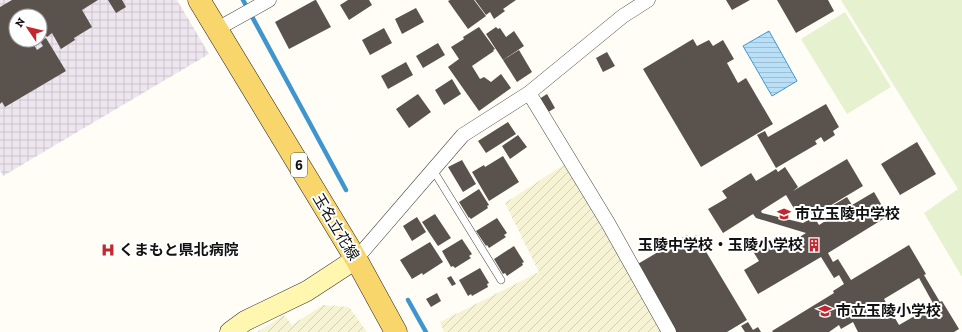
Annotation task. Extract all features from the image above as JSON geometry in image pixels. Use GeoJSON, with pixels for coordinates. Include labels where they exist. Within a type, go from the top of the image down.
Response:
{"type":"FeatureCollection","features":[{"type":"Feature","properties":{"kind":"main road","name":"玉名立花線"},"geometry":{"type":"LineString","coordinates":[[199,0],[356,259],[396,332]]}},
{"type":"Feature","properties":{"kind":"street"},"geometry":{"type":"LineString","coordinates":[[216,29],[269,0]]}},
{"type":"Feature","properties":{"kind":"street"},"geometry":{"type":"LineString","coordinates":[[230,332],[246,321],[308,291],[356,259],[464,136],[529,93],[624,16],[648,0]]}},
{"type":"Feature","properties":{"kind":"street"},"geometry":{"type":"LineString","coordinates":[[529,93],[608,223],[669,332]]}},
{"type":"Feature","properties":{"kind":"lane"},"geometry":{"type":"LineString","coordinates":[[433,170],[501,280]]}},
{"type":"Feature","properties":{"kind":"shaded area"},"geometry":{"type":"Polygon","coordinates":[[[0,0],[177,0],[209,54],[3,176],[0,170],[0,0]]]}},
{"type":"Feature","properties":{"kind":"shaded area"},"geometry":{"type":"Polygon","coordinates":[[[565,164],[663,332],[444,332],[440,322],[539,272],[505,203],[565,164]]]}},
{"type":"Feature","properties":{"kind":"shaded area"},"geometry":{"type":"Polygon","coordinates":[[[323,305],[349,307],[367,332],[257,332],[284,315],[292,325],[323,305]]]}},
{"type":"Feature","properties":{"kind":"green space"},"geometry":{"type":"Polygon","coordinates":[[[841,0],[962,0],[962,277],[924,213],[958,189],[841,0]]]}},
{"type":"Feature","properties":{"kind":"green space"},"geometry":{"type":"Polygon","coordinates":[[[845,12],[891,87],[847,114],[801,39],[845,12]]]}},
{"type":"Feature","properties":{"kind":"water"},"geometry":{"type":"Polygon","coordinates":[[[769,31],[797,81],[772,96],[743,46],[769,31]]]}},
{"type":"Feature","properties":{"kind":"building"},"geometry":{"type":"Polygon","coordinates":[[[12,0],[98,0],[82,10],[92,27],[74,38],[75,40],[61,49],[52,33],[48,36],[48,8],[8,8],[8,48],[36,48],[37,50],[40,48],[48,48],[48,41],[66,71],[5,107],[2,102],[0,104],[0,7],[12,0]]]}},
{"type":"Feature","properties":{"kind":"building"},"geometry":{"type":"Polygon","coordinates":[[[108,0],[122,0],[126,7],[116,13],[108,0]]]}},
{"type":"Feature","properties":{"kind":"building"},"geometry":{"type":"Polygon","coordinates":[[[315,0],[331,27],[289,49],[275,22],[315,0]]]}},
{"type":"Feature","properties":{"kind":"building"},"geometry":{"type":"Polygon","coordinates":[[[348,0],[369,0],[372,5],[349,20],[340,5],[348,0]]]}},
{"type":"Feature","properties":{"kind":"building"},"geometry":{"type":"Polygon","coordinates":[[[474,0],[486,16],[468,29],[448,1],[474,0]]]}},
{"type":"Feature","properties":{"kind":"building"},"geometry":{"type":"Polygon","coordinates":[[[475,0],[516,0],[503,9],[505,11],[494,19],[490,12],[486,15],[475,0]]]}},
{"type":"Feature","properties":{"kind":"building"},"geometry":{"type":"Polygon","coordinates":[[[726,0],[750,0],[732,10],[726,0]]]}},
{"type":"Feature","properties":{"kind":"building"},"geometry":{"type":"Polygon","coordinates":[[[777,0],[828,0],[834,11],[796,33],[777,0]]]}},
{"type":"Feature","properties":{"kind":"building"},"geometry":{"type":"Polygon","coordinates":[[[416,8],[424,22],[402,34],[395,19],[416,8]]]}},
{"type":"Feature","properties":{"kind":"building"},"geometry":{"type":"Polygon","coordinates":[[[479,27],[495,49],[472,66],[480,79],[484,77],[491,82],[501,74],[511,88],[479,111],[448,67],[459,59],[451,47],[479,27]]]}},
{"type":"Feature","properties":{"kind":"building"},"geometry":{"type":"Polygon","coordinates":[[[496,27],[498,29],[500,28],[506,37],[514,31],[524,46],[503,60],[486,34],[496,27]]]}},
{"type":"Feature","properties":{"kind":"building"},"geometry":{"type":"Polygon","coordinates":[[[384,28],[392,43],[370,55],[362,40],[384,28]]]}},
{"type":"Feature","properties":{"kind":"building"},"geometry":{"type":"Polygon","coordinates":[[[693,39],[697,46],[709,40],[713,46],[723,40],[734,59],[727,63],[738,83],[746,78],[773,124],[701,167],[643,69],[693,39]]]}},
{"type":"Feature","properties":{"kind":"building"},"geometry":{"type":"Polygon","coordinates":[[[438,43],[445,55],[423,68],[416,56],[438,43]]]}},
{"type":"Feature","properties":{"kind":"building"},"geometry":{"type":"Polygon","coordinates":[[[519,50],[532,72],[517,82],[503,60],[519,50]]]}},
{"type":"Feature","properties":{"kind":"building"},"geometry":{"type":"Polygon","coordinates":[[[607,52],[615,66],[603,72],[596,58],[607,52]]]}},
{"type":"Feature","properties":{"kind":"building"},"geometry":{"type":"Polygon","coordinates":[[[406,62],[413,75],[388,89],[381,76],[406,62]]]}},
{"type":"Feature","properties":{"kind":"building"},"geometry":{"type":"Polygon","coordinates":[[[452,79],[461,94],[444,105],[435,90],[452,79]]]}},
{"type":"Feature","properties":{"kind":"building"},"geometry":{"type":"Polygon","coordinates":[[[418,94],[431,112],[409,128],[396,109],[418,94]]]}},
{"type":"Feature","properties":{"kind":"building"},"geometry":{"type":"Polygon","coordinates":[[[547,94],[555,108],[545,114],[536,101],[547,94]]]}},
{"type":"Feature","properties":{"kind":"building"},"geometry":{"type":"Polygon","coordinates":[[[826,104],[839,127],[833,131],[835,135],[824,142],[821,137],[815,141],[817,144],[776,168],[757,135],[765,131],[768,137],[826,104]]]}},
{"type":"Feature","properties":{"kind":"building"},"geometry":{"type":"Polygon","coordinates":[[[508,122],[516,134],[486,153],[478,141],[508,122]]]}},
{"type":"Feature","properties":{"kind":"building"},"geometry":{"type":"Polygon","coordinates":[[[518,135],[527,147],[510,159],[502,146],[518,135]]]}},
{"type":"Feature","properties":{"kind":"building"},"geometry":{"type":"Polygon","coordinates":[[[917,142],[936,174],[900,195],[881,164],[917,142]]]}},
{"type":"Feature","properties":{"kind":"building"},"geometry":{"type":"Polygon","coordinates":[[[503,156],[519,182],[489,201],[472,172],[484,165],[485,167],[503,156]]]}},
{"type":"Feature","properties":{"kind":"building"},"geometry":{"type":"Polygon","coordinates":[[[847,159],[863,186],[813,216],[807,206],[796,212],[786,195],[761,211],[762,213],[803,223],[814,217],[819,225],[835,215],[830,207],[847,197],[852,205],[874,192],[888,216],[828,253],[833,262],[838,259],[851,280],[909,245],[940,302],[942,301],[959,329],[954,332],[858,332],[853,322],[841,329],[839,325],[829,332],[773,332],[772,331],[834,293],[833,291],[844,284],[839,275],[834,278],[821,257],[758,294],[744,270],[759,261],[754,253],[772,243],[777,251],[806,233],[756,218],[753,214],[723,233],[708,209],[727,198],[722,191],[751,173],[756,181],[776,169],[778,172],[785,167],[798,187],[793,191],[847,159]],[[919,278],[884,299],[899,325],[934,305],[919,278]]]}},
{"type":"Feature","properties":{"kind":"building"},"geometry":{"type":"Polygon","coordinates":[[[462,160],[476,184],[463,192],[448,167],[462,160]]]}},
{"type":"Feature","properties":{"kind":"building"},"geometry":{"type":"Polygon","coordinates":[[[479,189],[489,205],[487,206],[488,208],[471,219],[459,202],[479,189]]]}},
{"type":"Feature","properties":{"kind":"building"},"geometry":{"type":"Polygon","coordinates":[[[435,214],[451,238],[438,246],[422,222],[435,214]]]}},
{"type":"Feature","properties":{"kind":"building"},"geometry":{"type":"Polygon","coordinates":[[[417,217],[426,232],[412,241],[403,226],[417,217]]]}},
{"type":"Feature","properties":{"kind":"building"},"geometry":{"type":"Polygon","coordinates":[[[497,218],[507,233],[504,235],[506,237],[489,248],[476,231],[497,218]]]}},
{"type":"Feature","properties":{"kind":"building"},"geometry":{"type":"Polygon","coordinates":[[[687,235],[690,239],[696,235],[747,320],[727,332],[676,332],[636,265],[687,235]]]}},
{"type":"Feature","properties":{"kind":"building"},"geometry":{"type":"Polygon","coordinates":[[[462,239],[472,254],[469,256],[471,258],[455,268],[453,266],[451,267],[442,251],[462,239]]]}},
{"type":"Feature","properties":{"kind":"building"},"geometry":{"type":"Polygon","coordinates":[[[430,242],[443,262],[423,275],[422,273],[412,279],[400,260],[430,242]]]}},
{"type":"Feature","properties":{"kind":"building"},"geometry":{"type":"Polygon","coordinates":[[[514,246],[524,262],[522,263],[523,265],[507,276],[505,273],[503,274],[494,259],[514,246]]]}},
{"type":"Feature","properties":{"kind":"building"},"geometry":{"type":"Polygon","coordinates":[[[480,268],[489,283],[487,284],[488,287],[472,296],[471,294],[468,296],[459,280],[480,268]]]}},
{"type":"Feature","properties":{"kind":"building"},"geometry":{"type":"Polygon","coordinates":[[[451,276],[456,284],[452,286],[447,278],[451,276]]]}},
{"type":"Feature","properties":{"kind":"building"},"geometry":{"type":"Polygon","coordinates":[[[437,293],[441,301],[431,307],[426,299],[437,293]]]}},
{"type":"Feature","properties":{"kind":"building"},"geometry":{"type":"Polygon","coordinates":[[[748,322],[753,330],[758,327],[761,332],[745,332],[741,326],[748,322]]]}},
{"type":"Feature","properties":{"kind":"waterway"},"geometry":{"type":"LineString","coordinates":[[243,0],[346,190]]}},
{"type":"Feature","properties":{"kind":"waterway"},"geometry":{"type":"LineString","coordinates":[[408,300],[426,332]]}},
{"type":"Feature","properties":{"kind":"place","name":"市立玉陵中学校"},"geometry":{"type":"Point","coordinates":[784,214]}},
{"type":"Feature","properties":{"kind":"place","name":"玉陵中学校・玉陵小学校"},"geometry":{"type":"Point","coordinates":[814,245]}},
{"type":"Feature","properties":{"kind":"place","name":"くまもと県北病院"},"geometry":{"type":"Point","coordinates":[108,250]}},
{"type":"Feature","properties":{"kind":"place","name":"市立玉陵小学校"},"geometry":{"type":"Point","coordinates":[825,311]}}]}
